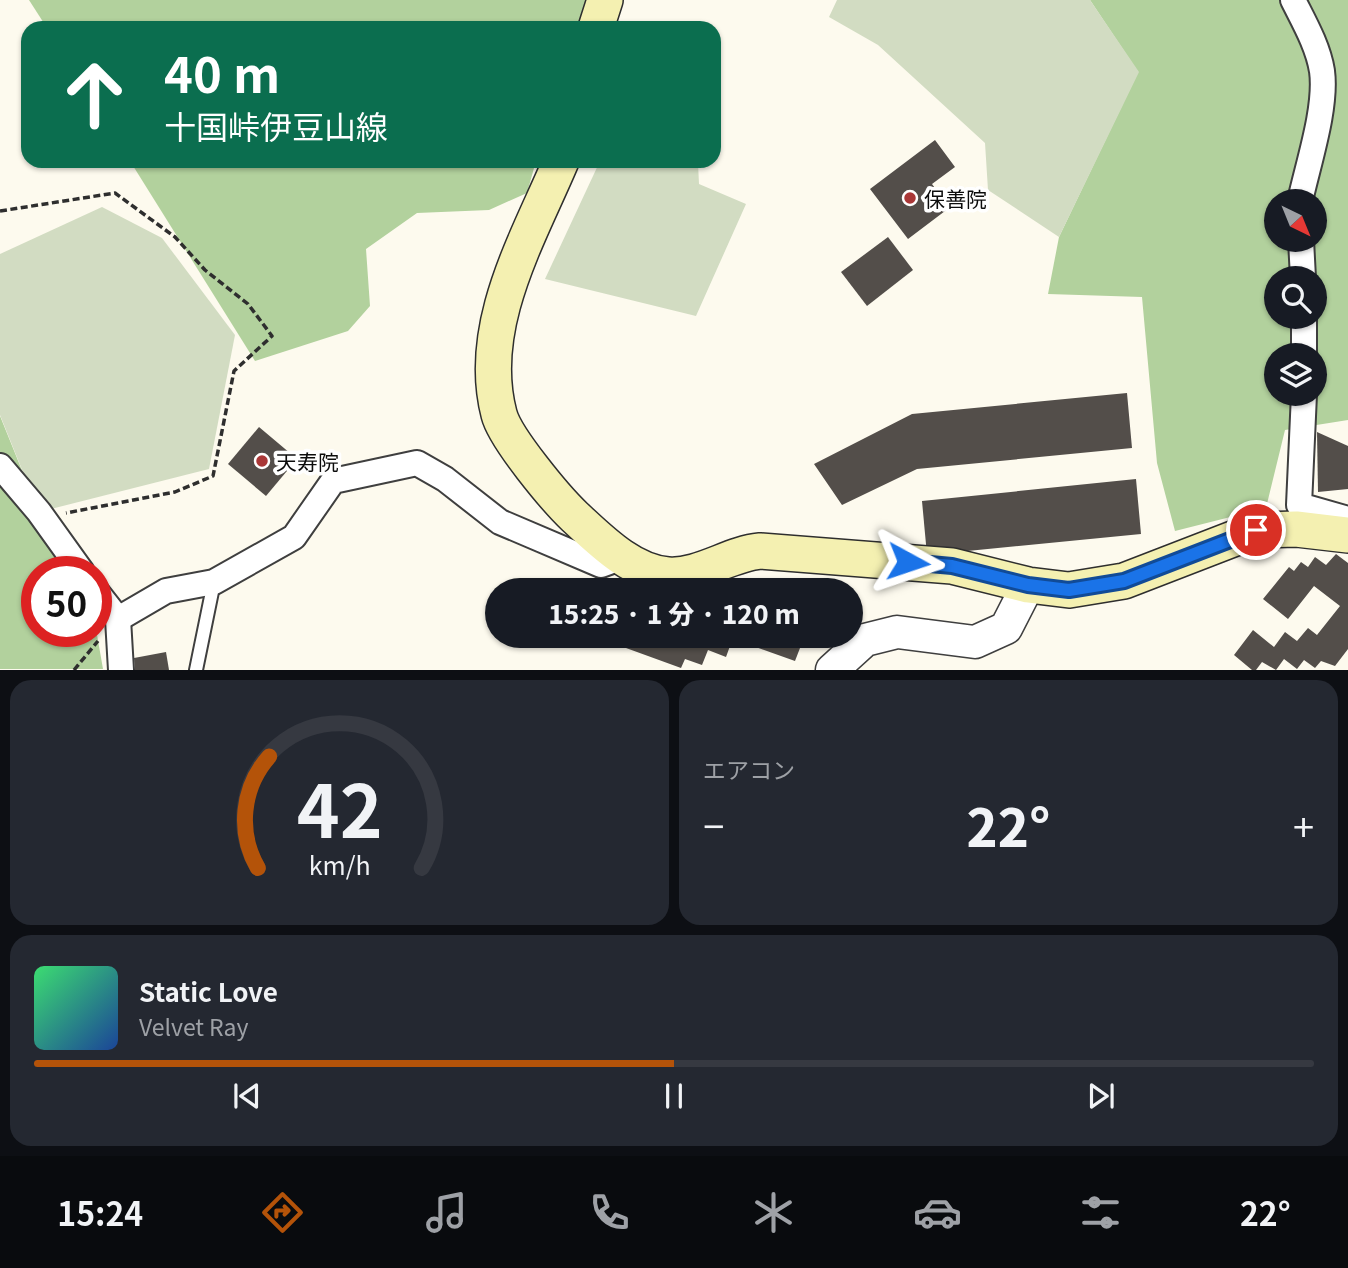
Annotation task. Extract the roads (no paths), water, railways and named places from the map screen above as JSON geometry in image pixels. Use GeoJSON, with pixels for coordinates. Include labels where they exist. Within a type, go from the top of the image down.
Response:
{"type":"FeatureCollection","features":[{"type":"Feature","properties":{"kind":"main road"},"geometry":{"type":"LineString","coordinates":[[598,21],[605,0]]}},
{"type":"Feature","properties":{"kind":"main road"},"geometry":{"type":"LineString","coordinates":[[558,168],[502,303],[493,355],[499,416],[563,506],[611,551],[667,575],[696,571],[747,552],[760,551],[952,566],[1028,585],[1069,590],[1124,581],[1256,530],[1296,529],[1348,535]]}},
{"type":"Feature","properties":{"kind":"street"},"geometry":{"type":"LineString","coordinates":[[1293,0],[1310,33],[1322,71],[1322,96],[1303,189]]}},
{"type":"Feature","properties":{"kind":"street"},"geometry":{"type":"LineString","coordinates":[[1303,406],[1299,505],[1348,519]]}},
{"type":"Feature","properties":{"kind":"street"},"geometry":{"type":"LineString","coordinates":[[118,619],[166,591],[214,582],[294,537],[333,481],[417,463],[445,479],[500,522],[601,565],[623,556]]}},
{"type":"Feature","properties":{"kind":"street"},"geometry":{"type":"LineString","coordinates":[[0,466],[39,512],[71,556]]}},
{"type":"Feature","properties":{"kind":"street"},"geometry":{"type":"LineString","coordinates":[[832,670],[865,640],[897,632],[975,642],[1006,628],[1028,585]]}},
{"type":"Feature","properties":{"kind":"street"},"geometry":{"type":"LineString","coordinates":[[112,611],[118,619],[121,670]]}},
{"type":"Feature","properties":{"kind":"lane"},"geometry":{"type":"LineString","coordinates":[[196,670],[214,582]]}},
{"type":"Feature","properties":{"kind":"place","name":"保善院"},"geometry":{"type":"Point","coordinates":[910,198]}},
{"type":"Feature","properties":{"kind":"place","name":"天寿院"},"geometry":{"type":"Point","coordinates":[262,461]}}]}
